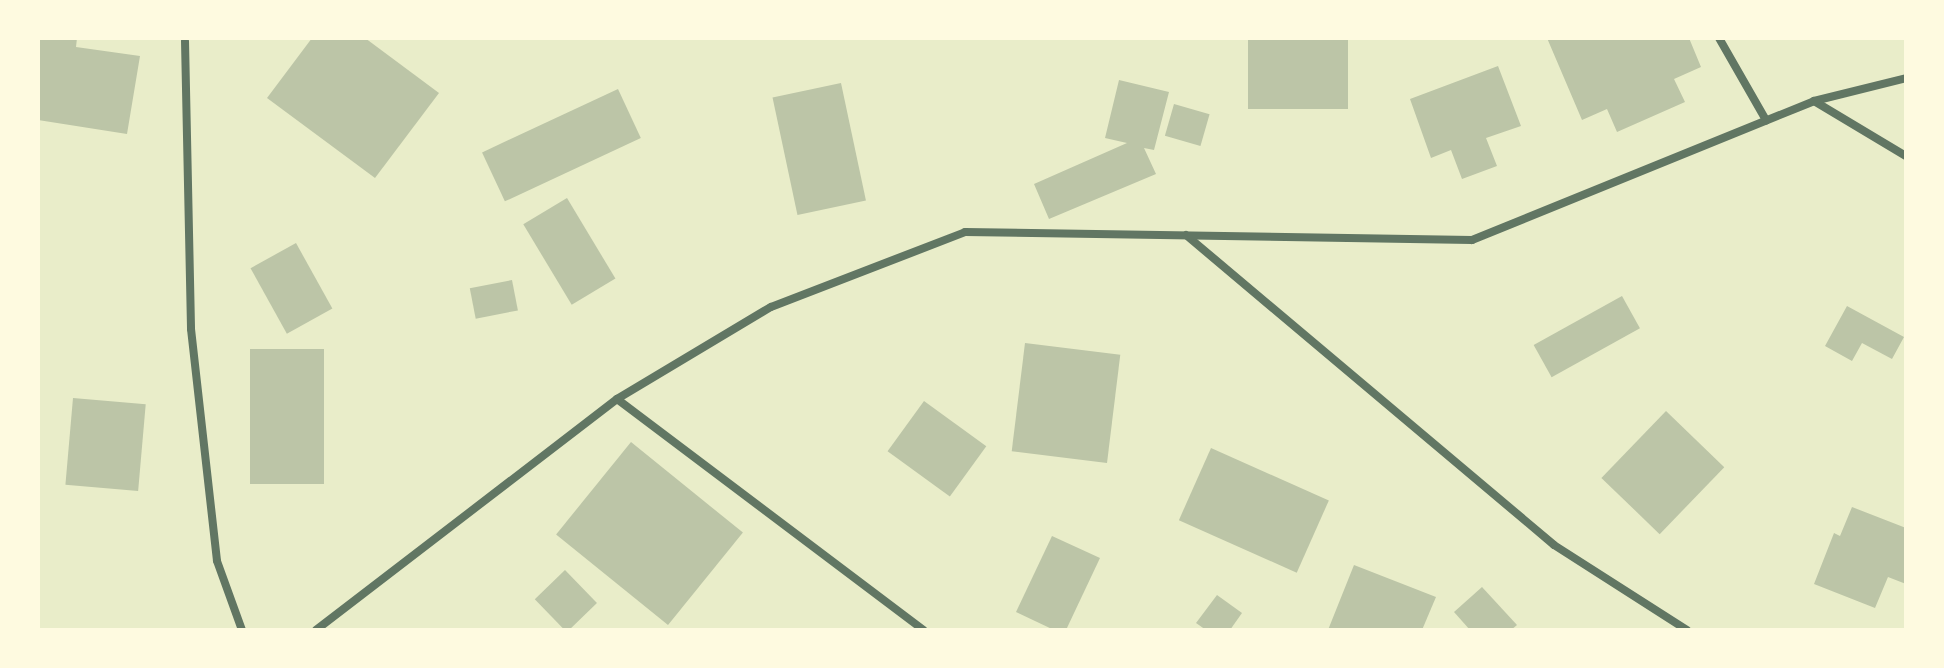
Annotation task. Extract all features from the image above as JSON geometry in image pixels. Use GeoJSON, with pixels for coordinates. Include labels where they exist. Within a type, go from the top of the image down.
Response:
{"type":"FeatureCollection","features":[{"type":"Feature","properties":{"kind":"street"},"geometry":{"type":"LineString","coordinates":[[1719,38],[1766,120]]}},
{"type":"Feature","properties":{"kind":"street"},"geometry":{"type":"LineString","coordinates":[[185,41],[191,329],[217,561],[242,630]]}},
{"type":"Feature","properties":{"kind":"street"},"geometry":{"type":"LineString","coordinates":[[316,630],[617,399],[771,307],[965,232],[1472,240],[1814,101],[1906,78]]}},
{"type":"Feature","properties":{"kind":"street"},"geometry":{"type":"LineString","coordinates":[[1814,101],[1906,156]]}},
{"type":"Feature","properties":{"kind":"street"},"geometry":{"type":"LineString","coordinates":[[1185,235],[1554,545],[1687,630]]}},
{"type":"Feature","properties":{"kind":"street"},"geometry":{"type":"LineString","coordinates":[[617,399],[924,630]]}},
{"type":"Feature","properties":{"kind":"building"},"geometry":{"type":"Polygon","coordinates":[[[38,38],[77,38],[76,47],[140,56],[127,134],[38,120],[38,38]]]}},
{"type":"Feature","properties":{"kind":"building"},"geometry":{"type":"Polygon","coordinates":[[[312,38],[365,38],[439,93],[375,178],[267,98],[312,38]]]}},
{"type":"Feature","properties":{"kind":"building"},"geometry":{"type":"Polygon","coordinates":[[[1248,38],[1348,38],[1348,109],[1248,109],[1248,38]]]}},
{"type":"Feature","properties":{"kind":"building"},"geometry":{"type":"Polygon","coordinates":[[[1547,38],[1689,38],[1701,67],[1674,79],[1685,102],[1617,132],[1607,109],[1582,120],[1547,38]]]}},
{"type":"Feature","properties":{"kind":"building"},"geometry":{"type":"Polygon","coordinates":[[[1498,66],[1521,126],[1486,138],[1497,166],[1462,179],[1451,150],[1431,158],[1410,99],[1498,66]]]}},
{"type":"Feature","properties":{"kind":"building"},"geometry":{"type":"Polygon","coordinates":[[[1119,80],[1169,92],[1154,150],[1144,148],[1156,174],[1049,219],[1034,184],[1127,143],[1105,138],[1119,80]]]}},
{"type":"Feature","properties":{"kind":"building"},"geometry":{"type":"Polygon","coordinates":[[[841,83],[866,200],[797,215],[773,98],[841,83]]]}},
{"type":"Feature","properties":{"kind":"building"},"geometry":{"type":"Polygon","coordinates":[[[618,89],[641,138],[505,201],[482,152],[618,89]]]}},
{"type":"Feature","properties":{"kind":"building"},"geometry":{"type":"Polygon","coordinates":[[[1174,104],[1210,114],[1200,146],[1165,136],[1174,104]]]}},
{"type":"Feature","properties":{"kind":"building"},"geometry":{"type":"Polygon","coordinates":[[[567,198],[615,279],[572,305],[523,224],[567,198]]]}},
{"type":"Feature","properties":{"kind":"building"},"geometry":{"type":"Polygon","coordinates":[[[296,243],[332,309],[287,334],[251,268],[296,243]]]}},
{"type":"Feature","properties":{"kind":"building"},"geometry":{"type":"Polygon","coordinates":[[[512,280],[518,310],[476,319],[470,288],[512,280]]]}},
{"type":"Feature","properties":{"kind":"building"},"geometry":{"type":"Polygon","coordinates":[[[1622,296],[1640,328],[1552,377],[1534,345],[1622,296]]]}},
{"type":"Feature","properties":{"kind":"building"},"geometry":{"type":"Polygon","coordinates":[[[1847,306],[1904,337],[1892,359],[1862,343],[1852,361],[1825,346],[1847,306]]]}},
{"type":"Feature","properties":{"kind":"building"},"geometry":{"type":"Polygon","coordinates":[[[1025,343],[1120,355],[1107,463],[1012,451],[1025,343]]]}},
{"type":"Feature","properties":{"kind":"building"},"geometry":{"type":"Polygon","coordinates":[[[250,349],[324,349],[324,484],[250,484],[250,349]]]}},
{"type":"Feature","properties":{"kind":"building"},"geometry":{"type":"Polygon","coordinates":[[[73,398],[146,404],[138,491],[65,485],[73,398]]]}},
{"type":"Feature","properties":{"kind":"building"},"geometry":{"type":"Polygon","coordinates":[[[924,401],[986,446],[950,496],[888,451],[924,401]]]}},
{"type":"Feature","properties":{"kind":"building"},"geometry":{"type":"Polygon","coordinates":[[[1666,411],[1724,467],[1660,534],[1601,478],[1666,411]]]}},
{"type":"Feature","properties":{"kind":"building"},"geometry":{"type":"Polygon","coordinates":[[[631,442],[743,533],[668,625],[556,534],[631,442]]]}},
{"type":"Feature","properties":{"kind":"building"},"geometry":{"type":"Polygon","coordinates":[[[1211,448],[1329,500],[1297,573],[1179,520],[1211,448]]]}},
{"type":"Feature","properties":{"kind":"building"},"geometry":{"type":"Polygon","coordinates":[[[1852,507],[1906,528],[1906,584],[1888,577],[1875,608],[1814,584],[1834,533],[1840,536],[1852,507]]]}},
{"type":"Feature","properties":{"kind":"building"},"geometry":{"type":"Polygon","coordinates":[[[1052,536],[1100,558],[1066,630],[1054,630],[1016,612],[1052,536]]]}},
{"type":"Feature","properties":{"kind":"building"},"geometry":{"type":"Polygon","coordinates":[[[1354,565],[1436,597],[1422,630],[1328,630],[1354,565]]]}},
{"type":"Feature","properties":{"kind":"building"},"geometry":{"type":"Polygon","coordinates":[[[565,570],[597,603],[569,630],[565,630],[535,599],[565,570]]]}},
{"type":"Feature","properties":{"kind":"building"},"geometry":{"type":"Polygon","coordinates":[[[1482,587],[1517,625],[1511,630],[1470,630],[1454,612],[1482,587]]]}},
{"type":"Feature","properties":{"kind":"building"},"geometry":{"type":"Polygon","coordinates":[[[1217,595],[1242,613],[1230,630],[1206,630],[1196,623],[1217,595]]]}}]}
